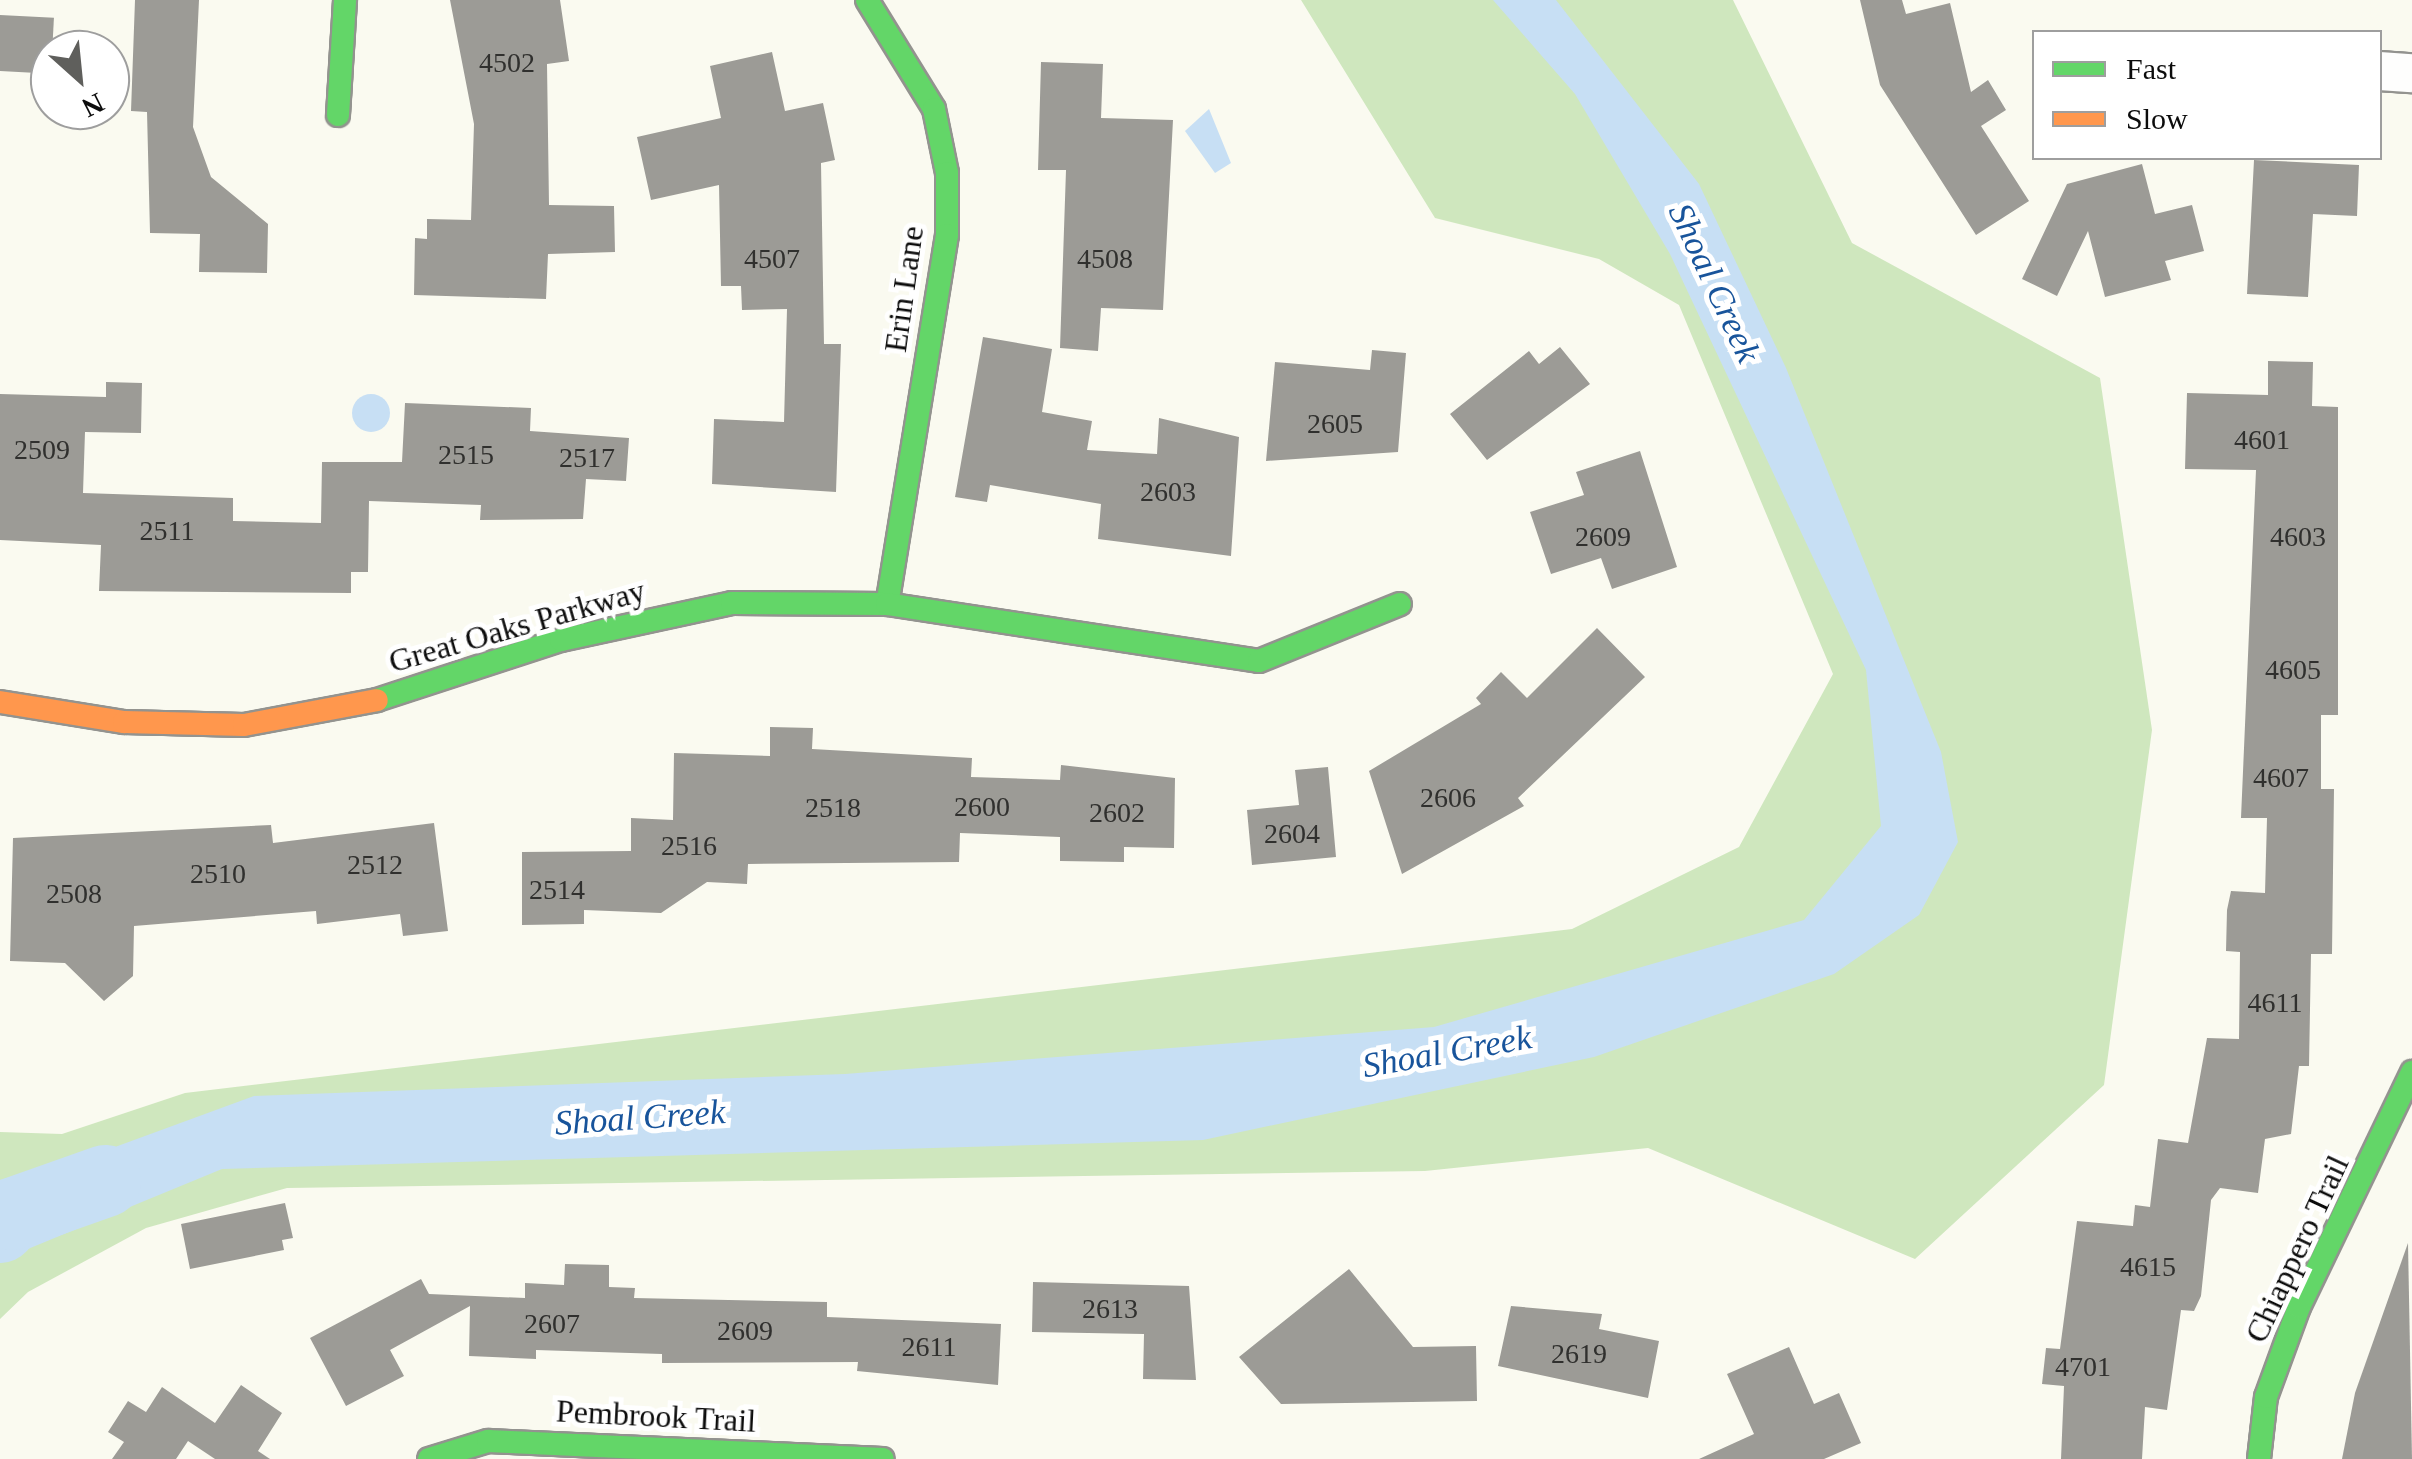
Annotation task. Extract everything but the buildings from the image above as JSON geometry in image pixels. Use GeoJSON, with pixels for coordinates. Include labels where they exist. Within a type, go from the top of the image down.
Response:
{"type":"FeatureCollection","features":[{"type":"Feature","properties":{"kind":"street"},"geometry":{"type":"LineString","coordinates":[[338,116],[346,0]]}},
{"type":"Feature","properties":{"kind":"street","name":"Erin Lane"},"geometry":{"type":"LineString","coordinates":[[867,0],[934,108],[947,173],[948,235],[888,604]]}},
{"type":"Feature","properties":{"kind":"street"},"geometry":{"type":"LineString","coordinates":[[2382,72],[2412,73]]}},
{"type":"Feature","properties":{"kind":"street","name":"Great Oaks Parkway"},"geometry":{"type":"LineString","coordinates":[[0,702],[124,722],[244,725],[356,707],[562,640],[732,603],[888,604],[1259,660],[1400,604]]}},
{"type":"Feature","properties":{"kind":"street","name":"Chiappero Trail"},"geometry":{"type":"LineString","coordinates":[[2259,1459],[2266,1396],[2299,1308],[2412,1072]]}},
{"type":"Feature","properties":{"kind":"street","name":"Pembrook Trail"},"geometry":{"type":"LineString","coordinates":[[429,1459],[488,1442],[882,1459]]}},
{"type":"Feature","properties":{"kind":"green space"},"geometry":{"type":"Polygon","coordinates":[[[1301,0],[1733,0],[1852,243],[2100,378],[2152,730],[2104,1085],[1915,1259],[1648,1148],[1425,1171],[287,1188],[146,1228],[28,1292],[0,1319],[0,1132],[62,1134],[185,1093],[1572,929],[1739,847],[1833,674],[1679,305],[1599,259],[1435,218],[1301,0]]]}},
{"type":"Feature","properties":{"kind":"water"},"geometry":{"type":"Polygon","coordinates":[[[1493,0],[1556,0],[1699,184],[1786,368],[1941,752],[1958,842],[1919,915],[1834,974],[1594,1057],[1203,1140],[222,1169],[23,1251],[6,1187],[254,1096],[845,1074],[1434,1027],[1804,920],[1881,826],[1866,670],[1670,254],[1575,94],[1493,0]]]}},
{"type":"Feature","properties":{"kind":"water"},"geometry":{"type":"Polygon","coordinates":[[[1209,109],[1231,163],[1215,173],[1185,131],[1209,109]]]}},
{"type":"Feature","properties":{"kind":"water"},"geometry":{"type":"Polygon","coordinates":[[[371,394],[384,400],[390,413],[384,426],[371,432],[358,426],[352,413],[358,400],[371,394]]]}},
{"type":"Feature","properties":{"kind":"waterway","name":"Shoal Creek"},"geometry":{"type":"LineString","coordinates":[[0,1227],[12,1214],[105,1181]]}},
{"type":"Feature","properties":{"kind":"traffic: fast"},"geometry":{"type":"LineString","coordinates":[[338,115],[345,0]]}},
{"type":"Feature","properties":{"kind":"traffic: fast"},"geometry":{"type":"LineString","coordinates":[[867,0],[934,109],[947,173],[947,235],[887,604]]}},
{"type":"Feature","properties":{"kind":"traffic: fast"},"geometry":{"type":"LineString","coordinates":[[377,700],[561,640],[732,603],[887,604],[1259,661],[1400,604]]}},
{"type":"Feature","properties":{"kind":"traffic: fast"},"geometry":{"type":"LineString","coordinates":[[2259,1459],[2266,1397],[2299,1307],[2412,1072]]}},
{"type":"Feature","properties":{"kind":"traffic: fast"},"geometry":{"type":"LineString","coordinates":[[429,1459],[488,1441],[883,1459]]}},
{"type":"Feature","properties":{"kind":"traffic: slow"},"geometry":{"type":"LineString","coordinates":[[0,702],[124,722],[244,725],[377,700]]}}]}
